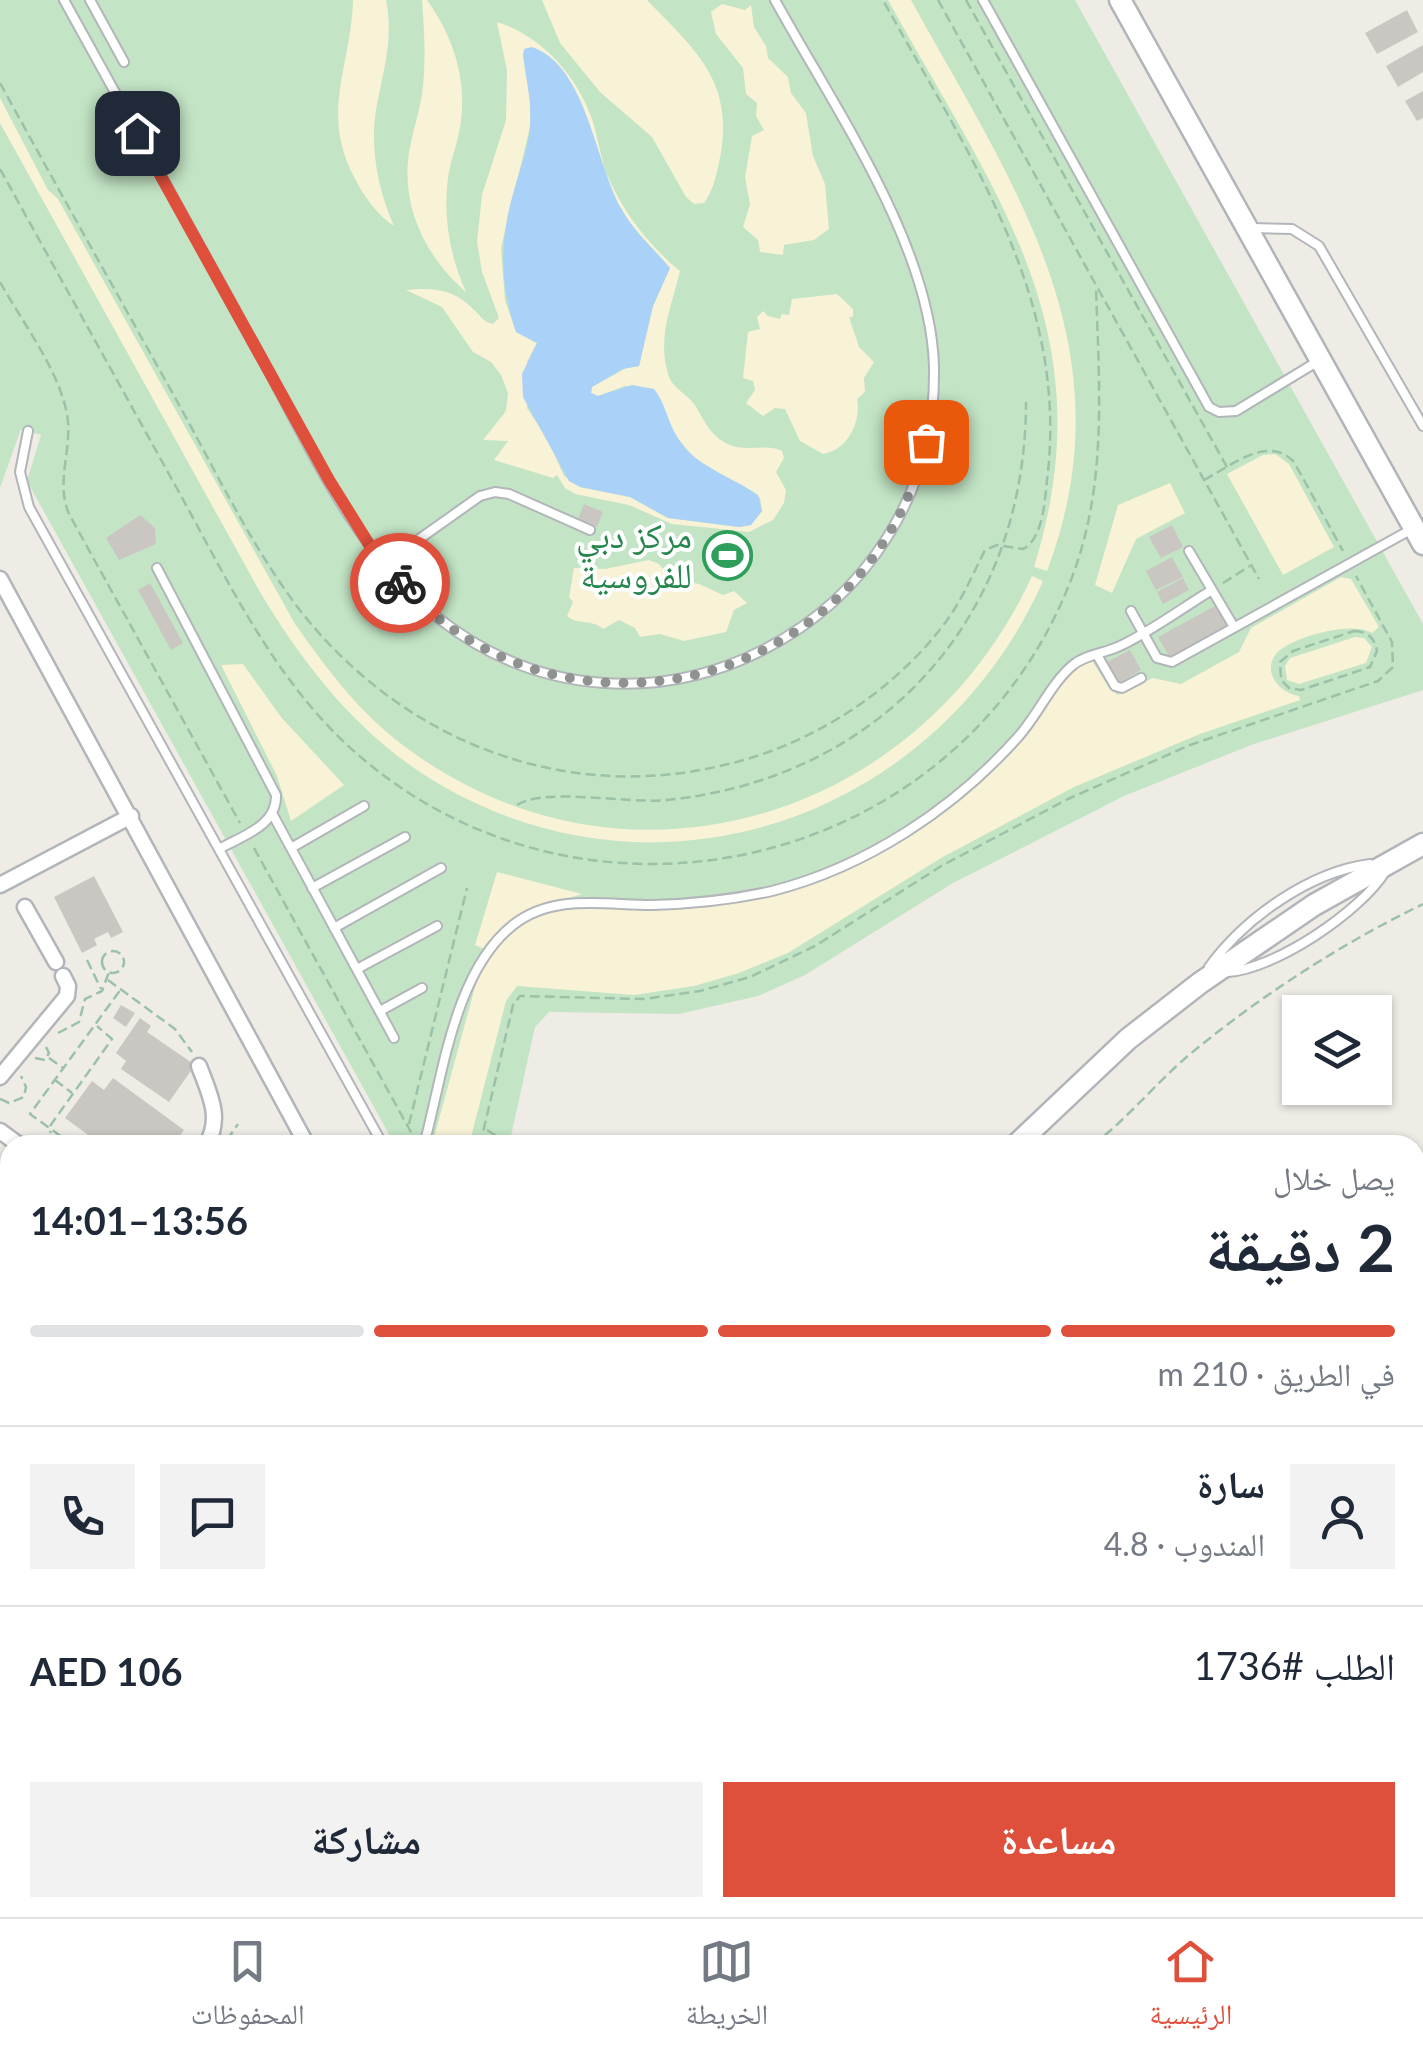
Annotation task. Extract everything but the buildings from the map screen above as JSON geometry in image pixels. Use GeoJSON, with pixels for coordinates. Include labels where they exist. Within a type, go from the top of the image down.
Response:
{"type":"FeatureCollection","features":[{"type":"Feature","properties":{"kind":"street"},"geometry":{"type":"LineString","coordinates":[[1120,0],[1418,536]]}},
{"type":"Feature","properties":{"kind":"street"},"geometry":{"type":"LineString","coordinates":[[0,579],[302,1135]]}},
{"type":"Feature","properties":{"kind":"street"},"geometry":{"type":"LineString","coordinates":[[0,884],[131,816]]}},
{"type":"Feature","properties":{"kind":"street"},"geometry":{"type":"LineString","coordinates":[[1027,1135],[1128,1039],[1208,977],[1314,905],[1411,854]]}},
{"type":"Feature","properties":{"kind":"street"},"geometry":{"type":"LineString","coordinates":[[0,1077],[67,996],[68,986],[25,907]]}},
{"type":"Feature","properties":{"kind":"street"},"geometry":{"type":"LineString","coordinates":[[199,1066],[215,1112],[211,1135]]}},
{"type":"Feature","properties":{"kind":"lane"},"geometry":{"type":"LineString","coordinates":[[64,0],[320,464],[384,564],[439,620],[491,652],[559,676],[644,683],[710,672],[770,649],[824,612],[874,558],[902,514],[923,454],[933,392],[928,316],[915,268],[887,205],[775,0]]}},
{"type":"Feature","properties":{"kind":"lane"},"geometry":{"type":"LineString","coordinates":[[90,0],[124,62]]}},
{"type":"Feature","properties":{"kind":"lane"},"geometry":{"type":"LineString","coordinates":[[983,0],[1209,406],[1230,413],[1320,360]]}},
{"type":"Feature","properties":{"kind":"lane"},"geometry":{"type":"LineString","coordinates":[[1246,228],[1292,229],[1312,238],[1423,426]]}},
{"type":"Feature","properties":{"kind":"lane"},"geometry":{"type":"LineString","coordinates":[[1407,400],[1423,408]]}},
{"type":"Feature","properties":{"kind":"lane"},"geometry":{"type":"LineString","coordinates":[[28,432],[20,472],[30,507],[377,1135]]}},
{"type":"Feature","properties":{"kind":"lane"},"geometry":{"type":"LineString","coordinates":[[384,564],[474,501],[496,492],[509,494],[590,530]]}},
{"type":"Feature","properties":{"kind":"lane"},"geometry":{"type":"LineString","coordinates":[[1130,611],[1157,658],[1168,663],[1350,564],[1418,536]]}},
{"type":"Feature","properties":{"kind":"lane"},"geometry":{"type":"LineString","coordinates":[[1189,551],[1234,627]]}},
{"type":"Feature","properties":{"kind":"lane"},"geometry":{"type":"LineString","coordinates":[[157,568],[274,788],[277,801],[273,814],[219,849]]}},
{"type":"Feature","properties":{"kind":"lane"},"geometry":{"type":"LineString","coordinates":[[424,1135],[470,979],[494,943],[517,922],[538,910],[572,902],[654,904],[742,897],[797,883],[844,865],[924,820],[974,782],[1030,723],[1070,667],[1142,633],[1212,590]]}},
{"type":"Feature","properties":{"kind":"lane"},"geometry":{"type":"LineString","coordinates":[[1097,654],[1114,686],[1122,688],[1141,678]]}},
{"type":"Feature","properties":{"kind":"lane"},"geometry":{"type":"LineString","coordinates":[[290,848],[364,806]]}},
{"type":"Feature","properties":{"kind":"lane"},"geometry":{"type":"LineString","coordinates":[[273,814],[394,1038]]}},
{"type":"Feature","properties":{"kind":"lane"},"geometry":{"type":"LineString","coordinates":[[312,888],[406,836]]}},
{"type":"Feature","properties":{"kind":"lane"},"geometry":{"type":"LineString","coordinates":[[334,928],[441,868]]}},
{"type":"Feature","properties":{"kind":"lane"},"geometry":{"type":"LineString","coordinates":[[356,969],[436,926]]}},
{"type":"Feature","properties":{"kind":"lane"},"geometry":{"type":"LineString","coordinates":[[380,1011],[422,988]]}},
{"type":"Feature","properties":{"kind":"path"},"geometry":{"type":"LineString","coordinates":[[0,83],[284,588],[331,645],[368,681],[411,713],[462,742],[554,771],[613,778],[672,775],[753,757],[823,726],[895,676],[950,615],[986,550],[1004,546],[1023,549],[1034,542],[1045,495],[1052,416],[1044,338],[1026,277],[995,206],[883,0]]}},
{"type":"Feature","properties":{"kind":"path"},"geometry":{"type":"LineString","coordinates":[[938,0],[1259,579]]}},
{"type":"Feature","properties":{"kind":"path"},"geometry":{"type":"LineString","coordinates":[[966,0],[1227,468]]}},
{"type":"Feature","properties":{"kind":"path"},"geometry":{"type":"LineString","coordinates":[[0,169],[260,638],[317,715],[390,781],[447,816],[531,848],[620,864],[712,862],[804,840],[862,813],[916,780],[992,711],[1045,635],[1070,582],[1089,523],[1100,458],[1096,287]]}},
{"type":"Feature","properties":{"kind":"path"},"geometry":{"type":"LineString","coordinates":[[0,282],[63,400],[68,426],[62,487],[69,514],[414,1135]]}},
{"type":"Feature","properties":{"kind":"path"},"geometry":{"type":"LineString","coordinates":[[517,805],[528,798],[549,795],[618,802],[695,796],[773,776],[822,754],[896,704],[941,660],[971,617],[1004,546],[1022,474],[1026,402]]}},
{"type":"Feature","properties":{"kind":"path"},"geometry":{"type":"LineString","coordinates":[[482,1135],[513,1005],[520,996],[612,1001],[672,996],[727,984],[772,968],[815,946],[942,865],[1068,799],[1206,740],[1378,681],[1389,672],[1395,660],[1388,635],[1289,456],[1264,450],[1204,480]]}},
{"type":"Feature","properties":{"kind":"path"},"geometry":{"type":"LineString","coordinates":[[1212,590],[1252,566]]}},
{"type":"Feature","properties":{"kind":"path"},"geometry":{"type":"LineString","coordinates":[[1354,631],[1365,632],[1374,640],[1376,657],[1365,670],[1301,690],[1289,688],[1280,680],[1280,662],[1293,650],[1354,631]]}},
{"type":"Feature","properties":{"kind":"path"},"geometry":{"type":"LineString","coordinates":[[1374,640],[1388,635]]}},
{"type":"Feature","properties":{"kind":"path"},"geometry":{"type":"LineString","coordinates":[[408,1126],[467,888]]}},
{"type":"Feature","properties":{"kind":"path"},"geometry":{"type":"LineString","coordinates":[[1105,1135],[1193,1052],[1269,996],[1349,944],[1423,904]]}},
{"type":"Feature","properties":{"kind":"path"},"geometry":{"type":"LineString","coordinates":[[52,1036],[71,1030],[78,1022],[84,1000],[102,991],[109,972],[102,960],[107,952],[117,952],[123,958],[122,968],[109,972]]}},
{"type":"Feature","properties":{"kind":"path"},"geometry":{"type":"LineString","coordinates":[[87,960],[102,991]]}},
{"type":"Feature","properties":{"kind":"path"},"geometry":{"type":"LineString","coordinates":[[107,979],[174,1029],[199,1066]]}},
{"type":"Feature","properties":{"kind":"path"},"geometry":{"type":"LineString","coordinates":[[59,1135],[30,1114],[121,990]]}},
{"type":"Feature","properties":{"kind":"path"},"geometry":{"type":"LineString","coordinates":[[78,1022],[91,1032]]}},
{"type":"Feature","properties":{"kind":"path"},"geometry":{"type":"LineString","coordinates":[[47,1135],[112,1038],[96,1026]]}},
{"type":"Feature","properties":{"kind":"path"},"geometry":{"type":"LineString","coordinates":[[24,1097],[23,1068],[34,1057]]}},
{"type":"Feature","properties":{"kind":"path"},"geometry":{"type":"LineString","coordinates":[[48,1057],[64,1069]]}},
{"type":"Feature","properties":{"kind":"path"},"geometry":{"type":"LineString","coordinates":[[55,1080],[73,1094]]}},
{"type":"Feature","properties":{"kind":"path"},"geometry":{"type":"LineString","coordinates":[[1,1102],[24,1097]]}},
{"type":"Feature","properties":{"kind":"path"},"geometry":{"type":"LineString","coordinates":[[24,1097],[36,1106]]}},
{"type":"Feature","properties":{"kind":"path"},"geometry":{"type":"LineString","coordinates":[[230,1135],[238,1124]]}},
{"type":"Feature","properties":{"kind":"path"},"geometry":{"type":"LineString","coordinates":[[484,1128],[495,1135]]}},
{"type":"Feature","properties":{"kind":"green space","name":"مركز دبي للفروسية"},"geometry":{"type":"Polygon","coordinates":[[[0,0],[1075,0],[1423,624],[1423,690],[1251,745],[1124,796],[953,883],[805,975],[758,996],[679,1014],[549,1012],[535,1027],[511,1135],[389,1135],[27,481],[41,435],[21,429],[0,488],[0,0]]]}},
{"type":"Feature","properties":{"kind":"sand"},"geometry":{"type":"Polygon","coordinates":[[[353,0],[386,0],[388,42],[374,140],[380,184],[394,226],[366,198],[344,153],[339,131],[340,89],[353,0]]]}},
{"type":"Feature","properties":{"kind":"sand"},"geometry":{"type":"Polygon","coordinates":[[[422,0],[427,0],[445,30],[461,80],[462,115],[449,172],[446,208],[452,251],[466,292],[427,245],[408,188],[410,147],[424,75],[422,0]]]}},
{"type":"Feature","properties":{"kind":"sand"},"geometry":{"type":"Polygon","coordinates":[[[542,0],[647,0],[694,50],[715,84],[723,126],[717,172],[704,203],[694,204],[686,197],[652,137],[600,92],[560,43],[542,0]]]}},
{"type":"Feature","properties":{"kind":"sand"},"geometry":{"type":"Polygon","coordinates":[[[888,0],[911,0],[988,137],[1049,272],[1068,342],[1076,414],[1069,490],[1047,571],[1034,567],[1053,483],[1057,407],[1048,336],[1029,269],[1001,204],[888,0]]]}},
{"type":"Feature","properties":{"kind":"sand"},"geometry":{"type":"Polygon","coordinates":[[[722,4],[745,10],[751,5],[754,27],[766,46],[768,58],[788,77],[791,93],[806,113],[813,156],[825,184],[829,229],[814,240],[784,245],[783,255],[760,252],[758,240],[743,227],[750,204],[745,177],[752,136],[764,130],[756,116],[757,103],[746,94],[743,68],[716,34],[711,12],[722,4]]]}},
{"type":"Feature","properties":{"kind":"sand"},"geometry":{"type":"Polygon","coordinates":[[[497,22],[543,48],[577,88],[592,119],[606,172],[620,200],[647,239],[680,271],[665,336],[665,363],[671,381],[692,401],[723,442],[782,451],[784,458],[776,472],[786,490],[784,503],[773,520],[749,532],[672,524],[629,505],[575,494],[565,488],[557,475],[553,478],[494,460],[508,441],[483,440],[506,411],[508,393],[501,375],[491,362],[473,352],[442,307],[406,290],[443,291],[467,303],[487,322],[493,324],[499,318],[482,272],[477,242],[482,195],[506,120],[507,71],[497,22]],[[523,55],[530,127],[501,248],[505,300],[516,332],[537,343],[527,362],[527,408],[548,440],[564,476],[580,487],[630,497],[668,518],[739,527],[751,525],[762,511],[760,498],[693,457],[676,436],[654,389],[625,386],[598,396],[591,393],[592,387],[626,368],[639,366],[653,306],[670,268],[621,209],[585,113],[567,79],[558,70],[523,55]]]}},
{"type":"Feature","properties":{"kind":"sand"},"geometry":{"type":"Polygon","coordinates":[[[0,98],[48,190],[58,199],[295,624],[341,685],[380,726],[481,792],[571,822],[663,830],[753,816],[838,783],[915,731],[981,662],[1032,576],[1043,581],[997,662],[937,730],[866,782],[787,819],[702,839],[614,841],[525,823],[439,784],[385,745],[338,700],[296,648],[260,592],[0,123],[0,98]]]}},
{"type":"Feature","properties":{"kind":"sand"},"geometry":{"type":"Polygon","coordinates":[[[837,294],[853,309],[853,317],[849,317],[859,347],[874,362],[864,378],[865,392],[857,399],[852,432],[841,446],[823,454],[800,441],[785,409],[775,408],[763,416],[746,403],[755,390],[753,381],[743,378],[748,332],[760,329],[757,317],[763,311],[780,319],[782,314],[789,315],[792,299],[837,294]]]}},
{"type":"Feature","properties":{"kind":"sand"},"geometry":{"type":"Polygon","coordinates":[[[1275,454],[1289,464],[1334,547],[1283,575],[1227,474],[1263,455],[1275,454]]]}},
{"type":"Feature","properties":{"kind":"sand"},"geometry":{"type":"Polygon","coordinates":[[[1170,483],[1185,513],[1136,539],[1112,593],[1095,585],[1118,505],[1170,483]]]}},
{"type":"Feature","properties":{"kind":"sand"},"geometry":{"type":"Polygon","coordinates":[[[649,560],[659,564],[670,578],[699,584],[723,595],[734,591],[747,603],[734,610],[726,632],[684,641],[660,634],[640,637],[635,628],[619,620],[603,629],[567,616],[573,602],[569,597],[574,568],[605,569],[649,560]]]}},
{"type":"Feature","properties":{"kind":"sand"},"geometry":{"type":"Polygon","coordinates":[[[1341,577],[1351,579],[1379,627],[1372,633],[1352,629],[1326,632],[1280,650],[1271,664],[1271,672],[1278,685],[1300,700],[1200,734],[1074,787],[941,858],[788,953],[694,986],[634,995],[517,986],[506,1001],[472,1135],[435,1135],[478,976],[493,952],[526,921],[587,908],[669,910],[721,905],[782,892],[841,871],[920,830],[977,786],[1026,736],[1062,684],[1087,660],[1093,662],[1118,695],[1153,678],[1181,684],[1239,652],[1251,628],[1341,577]]]}},
{"type":"Feature","properties":{"kind":"sand"},"geometry":{"type":"Polygon","coordinates":[[[1355,637],[1364,638],[1372,647],[1366,663],[1299,684],[1287,680],[1285,666],[1290,658],[1355,637]]]}},
{"type":"Feature","properties":{"kind":"sand"},"geometry":{"type":"Polygon","coordinates":[[[243,664],[281,717],[344,785],[291,821],[277,776],[221,665],[243,664]]]}},
{"type":"Feature","properties":{"kind":"sand"},"geometry":{"type":"Polygon","coordinates":[[[497,872],[582,894],[522,913],[484,949],[475,945],[497,872]]]}},
{"type":"Feature","properties":{"kind":"water"},"geometry":{"type":"Polygon","coordinates":[[[532,47],[551,58],[565,74],[577,94],[621,208],[670,268],[653,306],[639,366],[623,369],[592,387],[591,393],[598,396],[632,385],[654,389],[687,450],[758,495],[762,511],[751,525],[739,527],[668,518],[630,497],[580,487],[569,481],[523,397],[522,374],[537,343],[516,332],[504,280],[504,246],[508,212],[529,135],[530,108],[523,55],[524,49],[532,47]]]}},
{"type":"Feature","properties":{"kind":"way so far"},"geometry":{"type":"LineString","coordinates":[[400,583],[439,620],[473,642],[536,669],[616,683],[688,678],[731,666],[770,649],[805,627],[842,596],[874,558],[902,514],[926,442]]}},
{"type":"Feature","properties":{"kind":"place","name":"مركز دبي للفروسية"},"geometry":{"type":"Point","coordinates":[727,556]}},
{"type":"Feature","properties":{"kind":"route"},"geometry":{"type":"LineString","coordinates":[[137,133],[329,480],[372,549],[400,583]]}}]}
